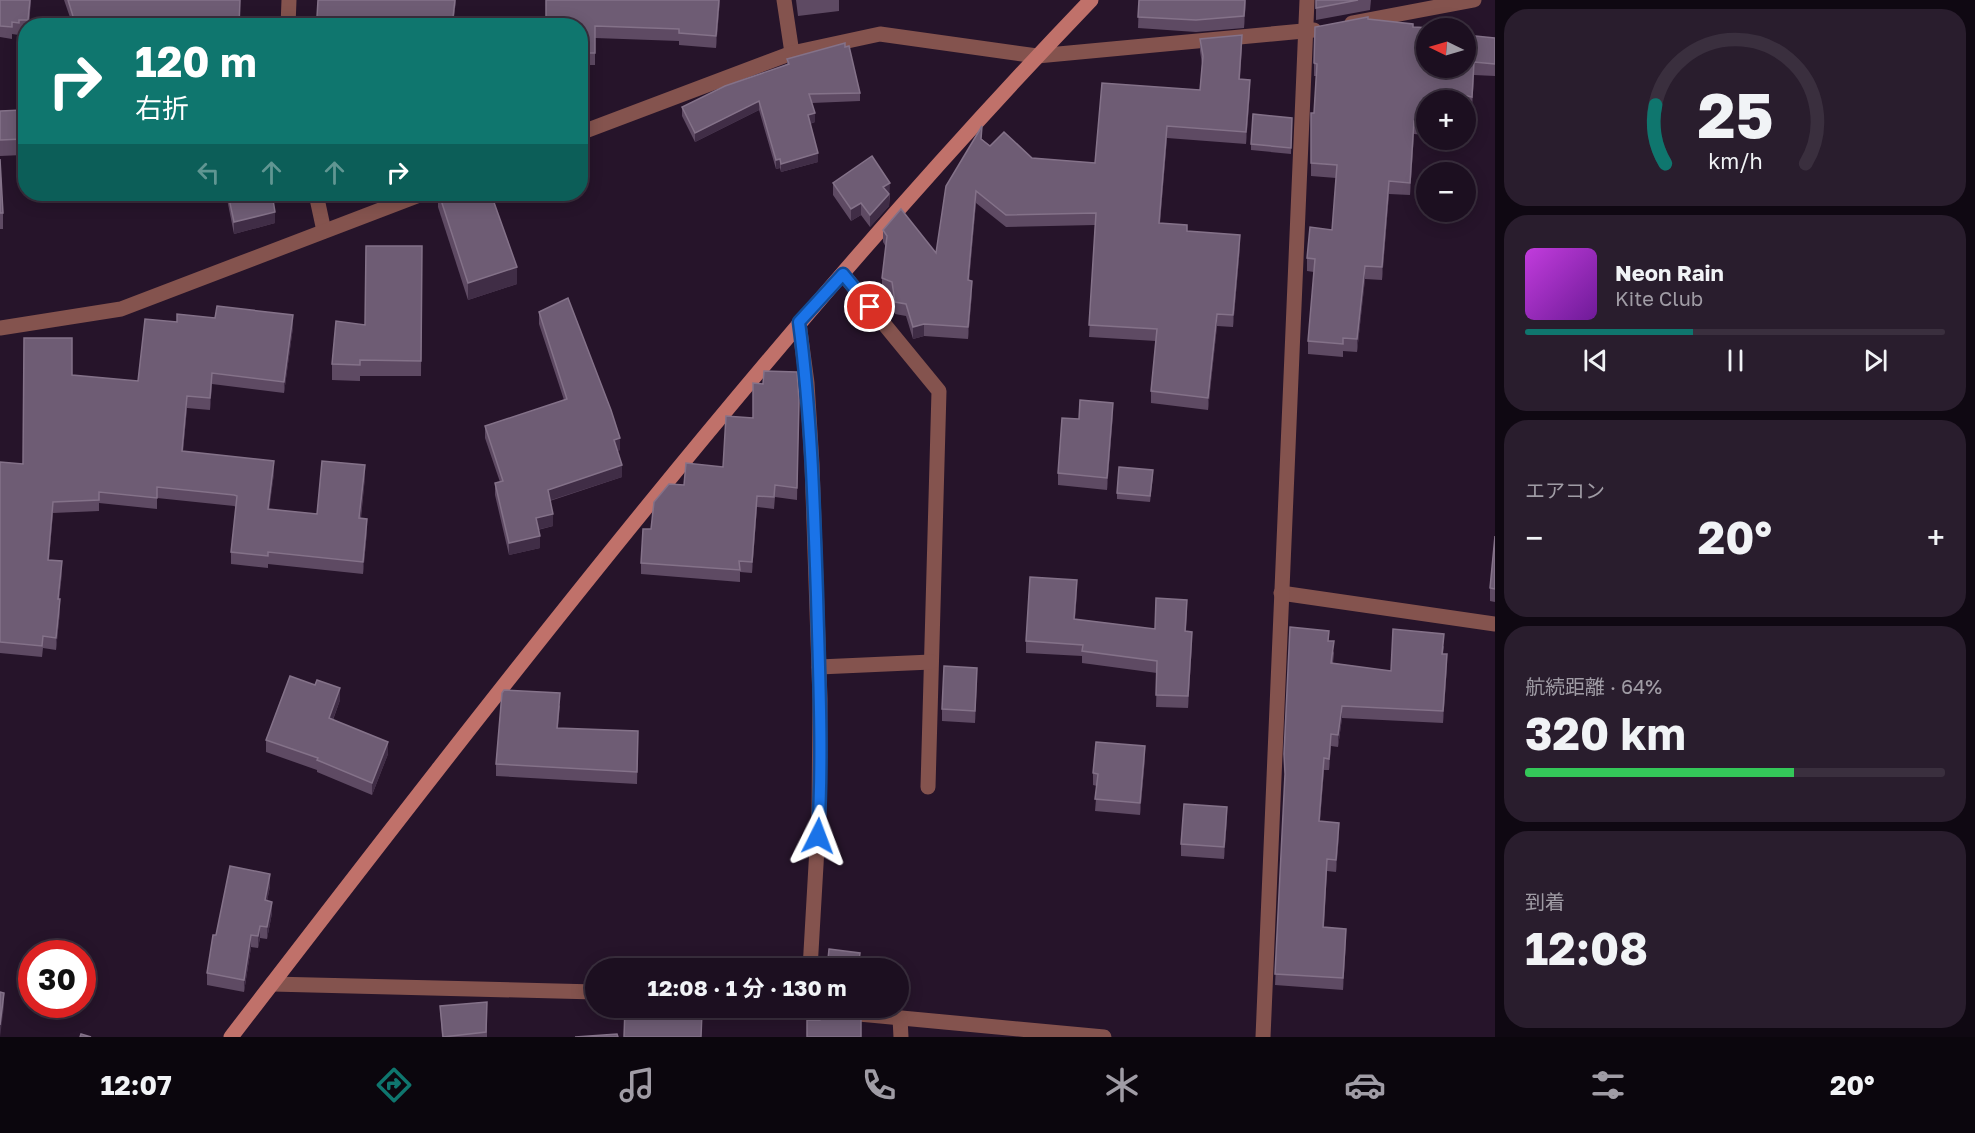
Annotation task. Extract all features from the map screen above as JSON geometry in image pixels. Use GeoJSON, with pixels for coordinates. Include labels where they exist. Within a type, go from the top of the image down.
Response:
{"type":"FeatureCollection","features":[{"type":"Feature","properties":{"kind":"street"},"geometry":{"type":"LineString","coordinates":[[288,18],[289,0]]}},
{"type":"Feature","properties":{"kind":"street"},"geometry":{"type":"LineString","coordinates":[[784,0],[792,52]]}},
{"type":"Feature","properties":{"kind":"street"},"geometry":{"type":"LineString","coordinates":[[231,1037],[620,539],[799,322],[1037,56],[1091,0]]}},
{"type":"Feature","properties":{"kind":"street"},"geometry":{"type":"LineString","coordinates":[[1263,1037],[1306,0]]}},
{"type":"Feature","properties":{"kind":"street"},"geometry":{"type":"LineString","coordinates":[[588,130],[792,52],[880,34],[1037,56],[1304,32],[1474,0]]}},
{"type":"Feature","properties":{"kind":"street"},"geometry":{"type":"LineString","coordinates":[[318,201],[324,231]]}},
{"type":"Feature","properties":{"kind":"street"},"geometry":{"type":"LineString","coordinates":[[0,328],[121,309],[403,201]]}},
{"type":"Feature","properties":{"kind":"street"},"geometry":{"type":"LineString","coordinates":[[843,274],[939,391],[928,787]]}},
{"type":"Feature","properties":{"kind":"street"},"geometry":{"type":"LineString","coordinates":[[799,322],[807,383],[812,464],[819,667],[819,813],[811,958]]}},
{"type":"Feature","properties":{"kind":"street"},"geometry":{"type":"LineString","coordinates":[[1281,593],[1495,624]]}},
{"type":"Feature","properties":{"kind":"street"},"geometry":{"type":"LineString","coordinates":[[819,667],[931,662]]}},
{"type":"Feature","properties":{"kind":"street"},"geometry":{"type":"LineString","coordinates":[[272,984],[585,992]]}},
{"type":"Feature","properties":{"kind":"street"},"geometry":{"type":"LineString","coordinates":[[901,1037],[900,1018],[1104,1037]]}},
{"type":"Feature","properties":{"kind":"building"},"geometry":{"type":"Polygon","coordinates":[[[0,0],[30,0],[28,18],[18,18],[18,23],[12,22],[12,27],[0,26],[0,0]]]}},
{"type":"Feature","properties":{"kind":"building"},"geometry":{"type":"Polygon","coordinates":[[[68,0],[240,0],[239,18],[74,18],[68,0]]]}},
{"type":"Feature","properties":{"kind":"building"},"geometry":{"type":"Polygon","coordinates":[[[318,0],[455,0],[453,18],[317,17],[318,0]]]}},
{"type":"Feature","properties":{"kind":"building"},"geometry":{"type":"Polygon","coordinates":[[[546,0],[719,0],[716,36],[679,33],[679,29],[595,26],[595,53],[588,53],[588,18],[546,18],[546,0]]]}},
{"type":"Feature","properties":{"kind":"building"},"geometry":{"type":"Polygon","coordinates":[[[1139,0],[1245,0],[1244,16],[1196,20],[1138,17],[1139,0]]]}},
{"type":"Feature","properties":{"kind":"building"},"geometry":{"type":"Polygon","coordinates":[[[1316,0],[1358,0],[1316,8],[1316,0]]]}},
{"type":"Feature","properties":{"kind":"building"},"geometry":{"type":"Polygon","coordinates":[[[1368,17],[1368,19],[1413,24],[1413,27],[1416,27],[1416,78],[1473,78],[1472,90],[1416,90],[1416,121],[1414,121],[1410,183],[1389,181],[1382,267],[1365,266],[1357,339],[1343,338],[1343,344],[1308,341],[1315,259],[1307,258],[1310,227],[1332,230],[1337,165],[1311,163],[1311,113],[1314,113],[1317,64],[1314,63],[1315,27],[1368,17]]]}},
{"type":"Feature","properties":{"kind":"building"},"geometry":{"type":"Polygon","coordinates":[[[1242,35],[1239,79],[1250,80],[1246,132],[1167,126],[1159,223],[1187,225],[1187,231],[1240,235],[1233,315],[1217,314],[1208,398],[1151,391],[1157,329],[1089,325],[1096,213],[1006,215],[976,191],[968,280],[972,281],[968,327],[924,324],[913,327],[906,304],[895,302],[892,282],[882,278],[887,236],[883,230],[901,209],[936,253],[946,186],[982,126],[981,139],[990,146],[1004,132],[1032,158],[1095,163],[1102,83],[1200,90],[1203,56],[1200,39],[1242,35]]]}},
{"type":"Feature","properties":{"kind":"building"},"geometry":{"type":"Polygon","coordinates":[[[1476,36],[1495,38],[1495,64],[1476,62],[1476,36]]]}},
{"type":"Feature","properties":{"kind":"building"},"geometry":{"type":"Polygon","coordinates":[[[845,43],[845,47],[849,46],[860,93],[809,94],[815,113],[808,115],[818,153],[781,164],[780,159],[776,160],[759,101],[695,133],[682,107],[725,86],[789,64],[787,59],[845,43]]]}},
{"type":"Feature","properties":{"kind":"building"},"geometry":{"type":"Polygon","coordinates":[[[18,110],[18,139],[0,140],[0,111],[18,110]]]}},
{"type":"Feature","properties":{"kind":"building"},"geometry":{"type":"Polygon","coordinates":[[[1253,114],[1292,118],[1291,148],[1251,144],[1253,114]]]}},
{"type":"Feature","properties":{"kind":"building"},"geometry":{"type":"Polygon","coordinates":[[[872,156],[890,183],[883,187],[889,194],[870,215],[861,203],[851,209],[833,183],[872,156]]]}},
{"type":"Feature","properties":{"kind":"building"},"geometry":{"type":"Polygon","coordinates":[[[0,159],[3,213],[0,213],[0,159]]]}},
{"type":"Feature","properties":{"kind":"building"},"geometry":{"type":"Polygon","coordinates":[[[230,201],[273,201],[275,212],[234,222],[230,201]]]}},
{"type":"Feature","properties":{"kind":"building"},"geometry":{"type":"Polygon","coordinates":[[[441,201],[493,201],[517,267],[468,283],[441,201]]]}},
{"type":"Feature","properties":{"kind":"building"},"geometry":{"type":"Polygon","coordinates":[[[366,246],[422,246],[421,361],[360,360],[360,365],[332,364],[336,321],[365,325],[366,246]]]}},
{"type":"Feature","properties":{"kind":"building"},"geometry":{"type":"Polygon","coordinates":[[[568,298],[611,410],[620,438],[614,440],[622,465],[548,490],[553,514],[536,518],[540,536],[509,543],[495,483],[503,481],[485,426],[567,399],[539,312],[568,298]]]}},
{"type":"Feature","properties":{"kind":"building"},"geometry":{"type":"Polygon","coordinates":[[[217,306],[293,315],[284,382],[212,373],[210,398],[187,396],[182,451],[274,461],[268,509],[317,514],[322,461],[365,465],[359,518],[367,519],[363,562],[268,552],[268,556],[231,552],[237,496],[234,495],[157,487],[157,498],[99,492],[99,500],[53,502],[48,560],[62,561],[56,638],[43,636],[42,646],[0,642],[0,462],[23,464],[24,338],[72,338],[72,375],[138,381],[145,319],[177,322],[177,314],[215,318],[217,306]]]}},
{"type":"Feature","properties":{"kind":"building"},"geometry":{"type":"Polygon","coordinates":[[[764,371],[797,372],[799,400],[797,488],[775,485],[774,497],[757,496],[752,562],[739,561],[740,570],[641,563],[643,529],[651,529],[654,502],[669,484],[684,485],[686,463],[723,467],[726,416],[753,418],[753,383],[763,384],[764,371]]]}},
{"type":"Feature","properties":{"kind":"building"},"geometry":{"type":"Polygon","coordinates":[[[1080,400],[1113,403],[1107,478],[1058,473],[1062,418],[1079,419],[1080,400]]]}},
{"type":"Feature","properties":{"kind":"building"},"geometry":{"type":"Polygon","coordinates":[[[1119,467],[1153,470],[1150,496],[1117,493],[1119,467]]]}},
{"type":"Feature","properties":{"kind":"building"},"geometry":{"type":"Polygon","coordinates":[[[1495,536],[1495,589],[1490,588],[1495,536]]]}},
{"type":"Feature","properties":{"kind":"building"},"geometry":{"type":"Polygon","coordinates":[[[1030,577],[1077,580],[1074,619],[1155,629],[1156,598],[1187,600],[1185,631],[1192,632],[1188,696],[1156,695],[1157,661],[1082,651],[1083,645],[1026,641],[1030,577]]]}},
{"type":"Feature","properties":{"kind":"building"},"geometry":{"type":"Polygon","coordinates":[[[1290,627],[1329,631],[1328,641],[1334,641],[1331,663],[1391,671],[1393,629],[1444,634],[1442,654],[1447,654],[1443,711],[1342,706],[1338,735],[1331,734],[1329,759],[1324,758],[1319,821],[1339,823],[1336,860],[1327,859],[1323,927],[1346,929],[1343,978],[1275,974],[1290,627]]]}},
{"type":"Feature","properties":{"kind":"building"},"geometry":{"type":"Polygon","coordinates":[[[944,666],[977,668],[975,711],[942,709],[944,666]]]}},
{"type":"Feature","properties":{"kind":"building"},"geometry":{"type":"Polygon","coordinates":[[[290,676],[315,685],[317,680],[340,688],[329,718],[388,742],[372,783],[317,760],[318,758],[266,740],[290,676]]]}},
{"type":"Feature","properties":{"kind":"building"},"geometry":{"type":"Polygon","coordinates":[[[504,690],[560,693],[557,728],[638,731],[637,772],[496,764],[504,690]]]}},
{"type":"Feature","properties":{"kind":"building"},"geometry":{"type":"Polygon","coordinates":[[[1096,742],[1145,746],[1140,803],[1095,799],[1098,774],[1093,773],[1096,742]]]}},
{"type":"Feature","properties":{"kind":"building"},"geometry":{"type":"Polygon","coordinates":[[[1184,804],[1227,807],[1224,847],[1181,844],[1184,804]]]}},
{"type":"Feature","properties":{"kind":"building"},"geometry":{"type":"Polygon","coordinates":[[[230,866],[270,874],[265,900],[272,902],[267,927],[260,926],[258,936],[251,935],[244,980],[207,973],[213,935],[216,935],[230,866]]]}},
{"type":"Feature","properties":{"kind":"building"},"geometry":{"type":"Polygon","coordinates":[[[829,949],[860,953],[859,958],[828,958],[829,949]]]}},
{"type":"Feature","properties":{"kind":"building"},"geometry":{"type":"Polygon","coordinates":[[[0,992],[4,993],[0,1025],[0,992]]]}},
{"type":"Feature","properties":{"kind":"building"},"geometry":{"type":"Polygon","coordinates":[[[487,1002],[486,1032],[443,1037],[440,1006],[487,1002]]]}},
{"type":"Feature","properties":{"kind":"building"},"geometry":{"type":"Polygon","coordinates":[[[625,1018],[702,1018],[701,1037],[624,1037],[625,1018]]]}},
{"type":"Feature","properties":{"kind":"building"},"geometry":{"type":"Polygon","coordinates":[[[820,1018],[861,1018],[861,1037],[807,1037],[807,1020],[820,1020],[820,1018]]]}},
{"type":"Feature","properties":{"kind":"building"},"geometry":{"type":"Polygon","coordinates":[[[617,1034],[618,1037],[575,1037],[617,1034]]]}},
{"type":"Feature","properties":{"kind":"route"},"geometry":{"type":"LineString","coordinates":[[818,836],[820,699],[812,464],[807,383],[799,322],[843,274],[870,307]]}}]}
